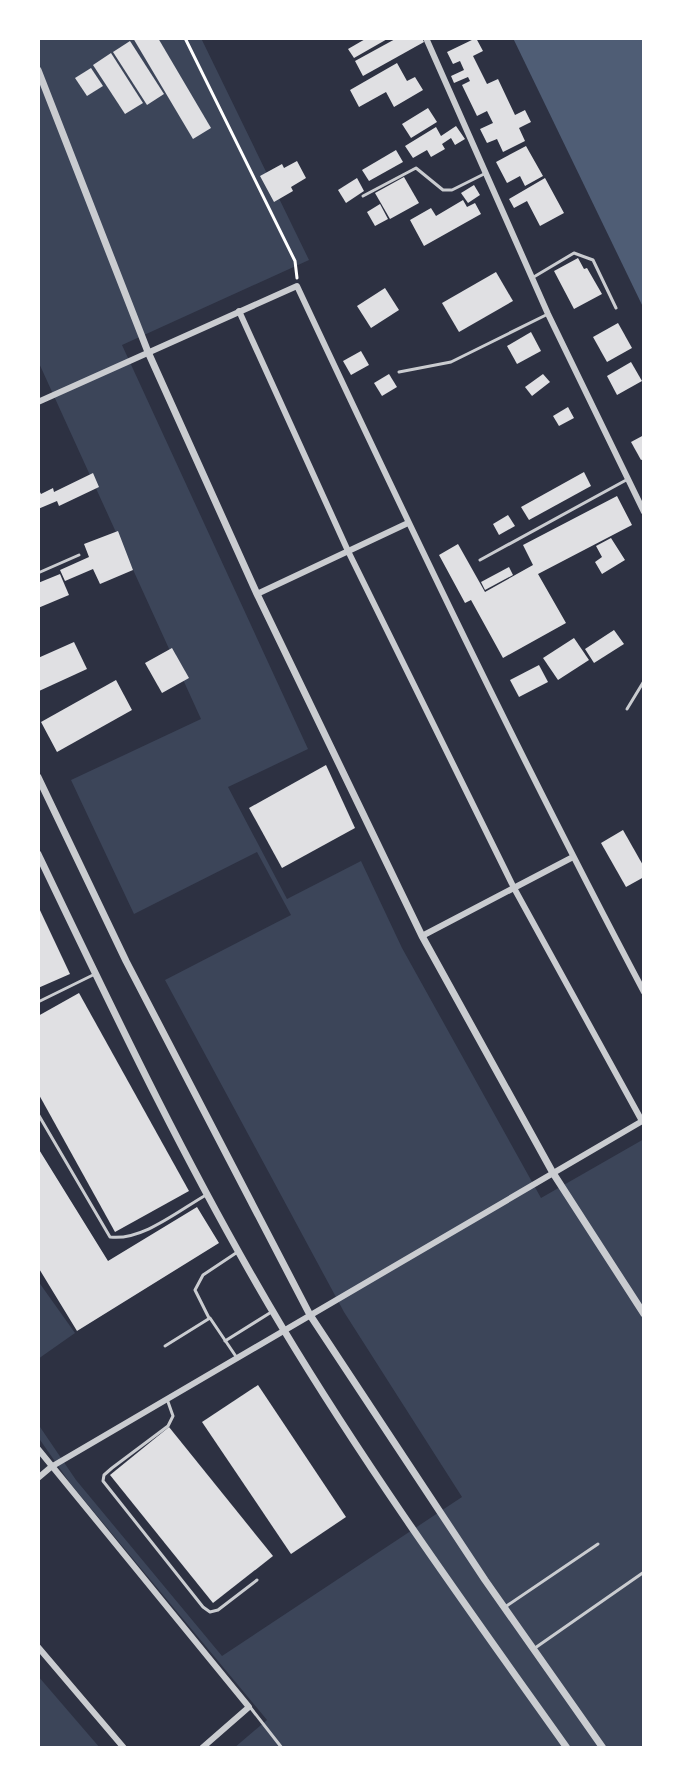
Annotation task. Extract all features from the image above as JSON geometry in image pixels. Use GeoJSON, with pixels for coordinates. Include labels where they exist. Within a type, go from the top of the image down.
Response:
{"type":"FeatureCollection","features":[{"type":"Feature","properties":{"kind":"street"},"geometry":{"type":"LineString","coordinates":[[426,38],[548,314],[644,512]]}},
{"type":"Feature","properties":{"kind":"street"},"geometry":{"type":"LineString","coordinates":[[38,70],[148,352],[257,594],[422,936],[553,1173],[644,1314]]}},
{"type":"Feature","properties":{"kind":"street"},"geometry":{"type":"LineString","coordinates":[[38,402],[297,286],[408,523],[573,857],[644,992]]}},
{"type":"Feature","properties":{"kind":"street"},"geometry":{"type":"LineString","coordinates":[[38,1478],[51,1467],[643,1121],[514,888],[348,551],[239,311]]}},
{"type":"Feature","properties":{"kind":"street"},"geometry":{"type":"LineString","coordinates":[[257,594],[408,523]]}},
{"type":"Feature","properties":{"kind":"street"},"geometry":{"type":"LineString","coordinates":[[38,777],[126,961],[310,1315],[504,1607],[603,1748]]}},
{"type":"Feature","properties":{"kind":"street"},"geometry":{"type":"LineString","coordinates":[[38,854],[95,974],[284,1330],[460,1597],[567,1748]]}},
{"type":"Feature","properties":{"kind":"street"},"geometry":{"type":"LineString","coordinates":[[422,936],[573,857]]}},
{"type":"Feature","properties":{"kind":"street"},"geometry":{"type":"LineString","coordinates":[[38,1449],[249,1707],[202,1748]]}},
{"type":"Feature","properties":{"kind":"street"},"geometry":{"type":"LineString","coordinates":[[38,1647],[124,1748]]}},
{"type":"Feature","properties":{"kind":"lane"},"geometry":{"type":"LineString","coordinates":[[363,196],[416,168],[443,190],[452,190],[484,174]]}},
{"type":"Feature","properties":{"kind":"lane"},"geometry":{"type":"LineString","coordinates":[[532,278],[574,253],[582,255],[593,260],[616,308]]}},
{"type":"Feature","properties":{"kind":"lane"},"geometry":{"type":"LineString","coordinates":[[399,372],[451,362],[548,314]]}},
{"type":"Feature","properties":{"kind":"lane"},"geometry":{"type":"LineString","coordinates":[[480,560],[628,479]]}},
{"type":"Feature","properties":{"kind":"lane"},"geometry":{"type":"LineString","coordinates":[[38,573],[79,555]]}},
{"type":"Feature","properties":{"kind":"lane"},"geometry":{"type":"LineString","coordinates":[[627,709],[644,681]]}},
{"type":"Feature","properties":{"kind":"lane"},"geometry":{"type":"LineString","coordinates":[[38,1002],[95,974]]}},
{"type":"Feature","properties":{"kind":"lane"},"geometry":{"type":"LineString","coordinates":[[38,1114],[110,1237],[125,1239],[137,1234],[209,1193]]}},
{"type":"Feature","properties":{"kind":"lane"},"geometry":{"type":"LineString","coordinates":[[237,1358],[195,1290],[197,1281],[239,1250]]}},
{"type":"Feature","properties":{"kind":"lane"},"geometry":{"type":"LineString","coordinates":[[225,1341],[273,1311]]}},
{"type":"Feature","properties":{"kind":"lane"},"geometry":{"type":"LineString","coordinates":[[165,1346],[210,1318]]}},
{"type":"Feature","properties":{"kind":"lane"},"geometry":{"type":"LineString","coordinates":[[167,1399],[173,1416],[168,1426],[112,1468],[103,1481],[210,1612],[218,1610],[257,1580]]}},
{"type":"Feature","properties":{"kind":"lane"},"geometry":{"type":"LineString","coordinates":[[504,1607],[598,1544]]}},
{"type":"Feature","properties":{"kind":"lane"},"geometry":{"type":"LineString","coordinates":[[534,1649],[644,1572]]}},
{"type":"Feature","properties":{"kind":"lane"},"geometry":{"type":"LineString","coordinates":[[249,1707],[282,1748]]}},
{"type":"Feature","properties":{"kind":"path"},"geometry":{"type":"LineString","coordinates":[[185,38],[295,261],[297,286]]}},
{"type":"Feature","properties":{"kind":"shaded area"},"geometry":{"type":"Polygon","coordinates":[[[38,38],[201,38],[309,260],[122,345],[308,749],[228,787],[287,899],[361,861],[402,948],[541,1198],[644,1139],[644,1748],[234,1748],[267,1720],[70,1483],[38,1437],[38,1424],[76,1480],[222,1656],[462,1497],[344,1312],[165,980],[291,915],[257,852],[134,914],[71,780],[201,719],[38,361],[38,38]]]}},
{"type":"Feature","properties":{"kind":"shaded area"},"geometry":{"type":"Polygon","coordinates":[[[513,38],[644,38],[644,309],[513,38]]]}},
{"type":"Feature","properties":{"kind":"shaded area"},"geometry":{"type":"Polygon","coordinates":[[[38,1281],[75,1333],[38,1359],[38,1281]]]}},
{"type":"Feature","properties":{"kind":"shaded area"},"geometry":{"type":"Polygon","coordinates":[[[38,1676],[100,1748],[38,1748],[38,1676]]]}},
{"type":"Feature","properties":{"kind":"building"},"geometry":{"type":"Polygon","coordinates":[[[133,38],[158,38],[211,128],[193,139],[133,38]]]}},
{"type":"Feature","properties":{"kind":"building"},"geometry":{"type":"Polygon","coordinates":[[[367,38],[389,38],[354,58],[348,49],[367,38]]]}},
{"type":"Feature","properties":{"kind":"building"},"geometry":{"type":"Polygon","coordinates":[[[397,38],[422,38],[424,42],[363,76],[355,61],[397,38]]]}},
{"type":"Feature","properties":{"kind":"building"},"geometry":{"type":"Polygon","coordinates":[[[476,38],[483,51],[473,56],[487,84],[498,79],[515,115],[525,110],[531,122],[519,128],[525,141],[503,152],[497,139],[487,143],[480,129],[493,123],[487,111],[477,116],[462,85],[470,81],[468,77],[454,83],[451,76],[464,70],[460,61],[453,64],[447,52],[476,38]]]}},
{"type":"Feature","properties":{"kind":"building"},"geometry":{"type":"Polygon","coordinates":[[[130,41],[164,94],[147,105],[113,52],[130,41]]]}},
{"type":"Feature","properties":{"kind":"building"},"geometry":{"type":"Polygon","coordinates":[[[111,53],[143,103],[125,114],[93,65],[111,53]]]}},
{"type":"Feature","properties":{"kind":"building"},"geometry":{"type":"Polygon","coordinates":[[[397,63],[407,81],[415,77],[423,90],[394,107],[386,92],[359,107],[350,90],[397,63]]]}},
{"type":"Feature","properties":{"kind":"building"},"geometry":{"type":"Polygon","coordinates":[[[91,68],[103,86],[87,96],[75,78],[91,68]]]}},
{"type":"Feature","properties":{"kind":"building"},"geometry":{"type":"Polygon","coordinates":[[[428,108],[437,122],[411,138],[402,124],[428,108]]]}},
{"type":"Feature","properties":{"kind":"building"},"geometry":{"type":"Polygon","coordinates":[[[456,126],[465,139],[455,145],[451,138],[442,144],[445,149],[431,157],[427,150],[413,158],[405,146],[436,127],[441,136],[456,126]]]}},
{"type":"Feature","properties":{"kind":"building"},"geometry":{"type":"Polygon","coordinates":[[[526,146],[543,176],[525,186],[520,176],[507,183],[496,162],[526,146]]]}},
{"type":"Feature","properties":{"kind":"building"},"geometry":{"type":"Polygon","coordinates":[[[396,150],[403,162],[369,181],[362,170],[396,150]]]}},
{"type":"Feature","properties":{"kind":"building"},"geometry":{"type":"Polygon","coordinates":[[[297,161],[306,178],[291,187],[293,191],[274,202],[260,176],[282,164],[284,168],[297,161]]]}},
{"type":"Feature","properties":{"kind":"building"},"geometry":{"type":"Polygon","coordinates":[[[404,177],[419,203],[390,219],[375,193],[404,177]]]}},
{"type":"Feature","properties":{"kind":"building"},"geometry":{"type":"Polygon","coordinates":[[[357,178],[364,191],[346,203],[338,190],[357,178]]]}},
{"type":"Feature","properties":{"kind":"building"},"geometry":{"type":"Polygon","coordinates":[[[545,178],[564,213],[540,226],[527,201],[514,208],[509,199],[545,178]]]}},
{"type":"Feature","properties":{"kind":"building"},"geometry":{"type":"Polygon","coordinates":[[[474,185],[480,195],[468,203],[461,193],[474,185]]]}},
{"type":"Feature","properties":{"kind":"building"},"geometry":{"type":"Polygon","coordinates":[[[463,200],[467,207],[475,203],[481,214],[424,246],[410,220],[431,208],[436,216],[463,200]]]}},
{"type":"Feature","properties":{"kind":"building"},"geometry":{"type":"Polygon","coordinates":[[[380,204],[388,219],[375,226],[367,212],[380,204]]]}},
{"type":"Feature","properties":{"kind":"building"},"geometry":{"type":"Polygon","coordinates":[[[578,258],[602,294],[574,309],[554,271],[578,258]]]}},
{"type":"Feature","properties":{"kind":"building"},"geometry":{"type":"Polygon","coordinates":[[[496,272],[513,301],[459,332],[442,303],[496,272]]]}},
{"type":"Feature","properties":{"kind":"building"},"geometry":{"type":"Polygon","coordinates":[[[385,288],[399,310],[371,328],[357,306],[385,288]]]}},
{"type":"Feature","properties":{"kind":"building"},"geometry":{"type":"Polygon","coordinates":[[[618,323],[632,348],[607,362],[593,337],[618,323]]]}},
{"type":"Feature","properties":{"kind":"building"},"geometry":{"type":"Polygon","coordinates":[[[531,332],[541,351],[517,364],[507,346],[531,332]]]}},
{"type":"Feature","properties":{"kind":"building"},"geometry":{"type":"Polygon","coordinates":[[[361,351],[369,365],[351,375],[343,361],[361,351]]]}},
{"type":"Feature","properties":{"kind":"building"},"geometry":{"type":"Polygon","coordinates":[[[631,362],[642,381],[617,395],[607,376],[631,362]]]}},
{"type":"Feature","properties":{"kind":"building"},"geometry":{"type":"Polygon","coordinates":[[[389,374],[397,387],[382,396],[374,383],[389,374]]]}},
{"type":"Feature","properties":{"kind":"building"},"geometry":{"type":"Polygon","coordinates":[[[543,374],[550,382],[532,396],[525,387],[543,374]]]}},
{"type":"Feature","properties":{"kind":"building"},"geometry":{"type":"Polygon","coordinates":[[[568,407],[574,418],[559,426],[553,416],[568,407]]]}},
{"type":"Feature","properties":{"kind":"building"},"geometry":{"type":"Polygon","coordinates":[[[644,435],[644,459],[641,460],[631,442],[644,435]]]}},
{"type":"Feature","properties":{"kind":"building"},"geometry":{"type":"Polygon","coordinates":[[[584,472],[591,486],[529,520],[521,507],[584,472]]]}},
{"type":"Feature","properties":{"kind":"building"},"geometry":{"type":"Polygon","coordinates":[[[93,473],[99,487],[59,506],[57,501],[38,509],[38,488],[41,494],[53,488],[54,492],[93,473]]]}},
{"type":"Feature","properties":{"kind":"building"},"geometry":{"type":"Polygon","coordinates":[[[617,496],[632,525],[538,574],[566,623],[503,658],[471,600],[465,603],[439,555],[458,544],[485,592],[533,565],[523,545],[617,496]]]}},
{"type":"Feature","properties":{"kind":"building"},"geometry":{"type":"Polygon","coordinates":[[[508,515],[515,526],[499,535],[493,524],[508,515]]]}},
{"type":"Feature","properties":{"kind":"building"},"geometry":{"type":"Polygon","coordinates":[[[118,531],[133,570],[100,584],[93,569],[65,581],[60,570],[89,557],[84,544],[118,531]]]}},
{"type":"Feature","properties":{"kind":"building"},"geometry":{"type":"Polygon","coordinates":[[[611,538],[625,560],[602,574],[595,562],[602,557],[596,546],[611,538]]]}},
{"type":"Feature","properties":{"kind":"building"},"geometry":{"type":"Polygon","coordinates":[[[509,567],[513,575],[485,590],[481,582],[509,567]]]}},
{"type":"Feature","properties":{"kind":"building"},"geometry":{"type":"Polygon","coordinates":[[[60,574],[69,595],[38,608],[38,583],[60,574]]]}},
{"type":"Feature","properties":{"kind":"building"},"geometry":{"type":"Polygon","coordinates":[[[614,630],[624,644],[594,663],[585,649],[614,630]]]}},
{"type":"Feature","properties":{"kind":"building"},"geometry":{"type":"Polygon","coordinates":[[[574,638],[589,660],[558,680],[543,658],[574,638]]]}},
{"type":"Feature","properties":{"kind":"building"},"geometry":{"type":"Polygon","coordinates":[[[74,642],[87,669],[39,691],[38,658],[74,642]]]}},
{"type":"Feature","properties":{"kind":"building"},"geometry":{"type":"Polygon","coordinates":[[[172,648],[189,678],[162,693],[145,663],[172,648]]]}},
{"type":"Feature","properties":{"kind":"building"},"geometry":{"type":"Polygon","coordinates":[[[539,665],[548,682],[519,697],[510,680],[539,665]]]}},
{"type":"Feature","properties":{"kind":"building"},"geometry":{"type":"Polygon","coordinates":[[[116,680],[132,710],[57,752],[41,722],[116,680]]]}},
{"type":"Feature","properties":{"kind":"building"},"geometry":{"type":"Polygon","coordinates":[[[326,765],[355,828],[282,868],[249,808],[326,765]]]}},
{"type":"Feature","properties":{"kind":"building"},"geometry":{"type":"Polygon","coordinates":[[[623,830],[644,867],[644,877],[626,887],[601,843],[623,830]]]}},
{"type":"Feature","properties":{"kind":"building"},"geometry":{"type":"Polygon","coordinates":[[[38,906],[70,974],[38,988],[38,906]]]}},
{"type":"Feature","properties":{"kind":"building"},"geometry":{"type":"Polygon","coordinates":[[[79,993],[189,1191],[115,1232],[38,1093],[38,1016],[79,993]]]}},
{"type":"Feature","properties":{"kind":"building"},"geometry":{"type":"Polygon","coordinates":[[[38,1148],[108,1261],[197,1207],[219,1243],[77,1331],[38,1267],[38,1148]]]}},
{"type":"Feature","properties":{"kind":"building"},"geometry":{"type":"Polygon","coordinates":[[[258,1385],[346,1517],[291,1554],[202,1422],[258,1385]]]}},
{"type":"Feature","properties":{"kind":"building"},"geometry":{"type":"Polygon","coordinates":[[[169,1427],[273,1556],[213,1603],[110,1475],[169,1427]]]}}]}
